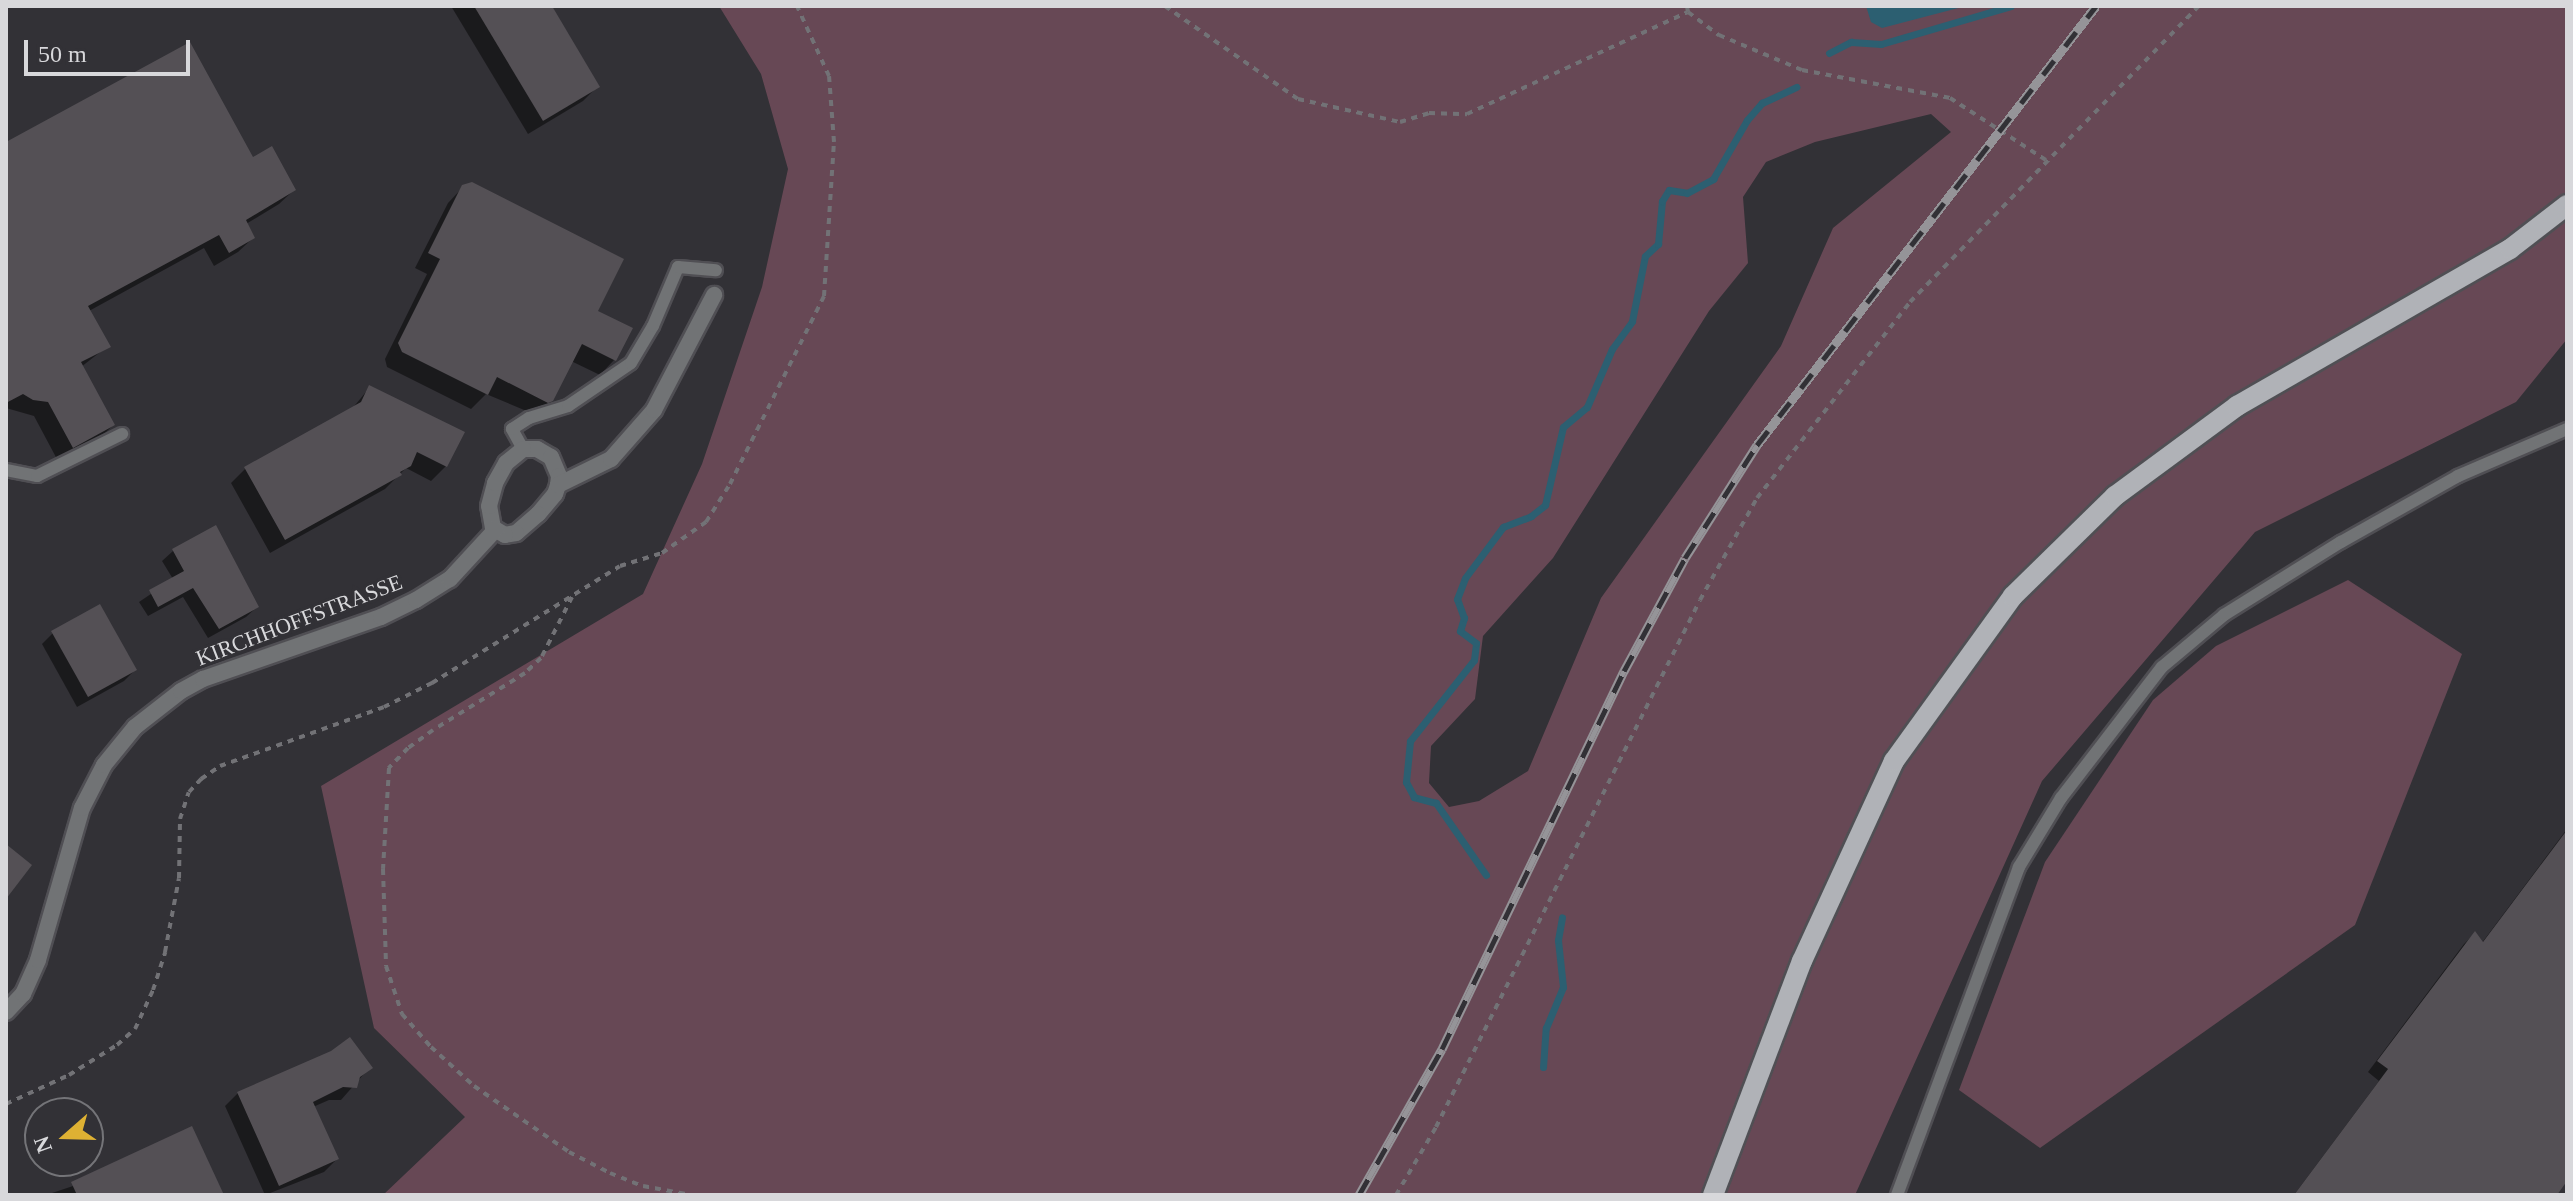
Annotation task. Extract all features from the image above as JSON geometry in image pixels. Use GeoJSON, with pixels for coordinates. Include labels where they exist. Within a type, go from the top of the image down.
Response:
{"type":"FeatureCollection","features":[{"type":"Feature","properties":{"kind":"main road"},"geometry":{"type":"LineString","coordinates":[[1713,1195],[1802,961],[1894,761],[2013,596],[2115,496],[2237,406],[2510,249],[2567,205]]}},
{"type":"Feature","properties":{"kind":"street"},"geometry":{"type":"LineString","coordinates":[[558,485],[611,459],[654,410],[714,295]]}},
{"type":"Feature","properties":{"kind":"street"},"geometry":{"type":"LineString","coordinates":[[523,449],[537,449],[551,457],[559,476],[558,485],[547,504],[516,533],[505,535],[495,530],[489,518],[495,483],[506,463],[523,449]]}},
{"type":"Feature","properties":{"kind":"street","name":"KIRCHHOFFSTRASSE"},"geometry":{"type":"LineString","coordinates":[[6,1012],[23,994],[38,960],[82,808],[104,765],[135,727],[203,679],[381,617],[416,600],[450,579],[495,530]]}},
{"type":"Feature","properties":{"kind":"lane"},"geometry":{"type":"LineString","coordinates":[[523,449],[512,429],[529,418],[568,406],[631,363],[653,326],[678,267],[716,270]]}},
{"type":"Feature","properties":{"kind":"lane"},"geometry":{"type":"LineString","coordinates":[[1897,1195],[2019,867],[2061,798],[2162,667],[2224,615],[2341,542],[2458,476],[2567,429]]}},
{"type":"Feature","properties":{"kind":"lane"},"geometry":{"type":"LineString","coordinates":[[6,470],[37,476],[122,434]]}},
{"type":"Feature","properties":{"kind":"path"},"geometry":{"type":"LineString","coordinates":[[6,1104],[69,1075],[117,1045],[135,1029],[153,990],[165,952],[179,878],[180,819],[189,792],[201,779],[220,766],[258,750],[396,701],[432,683],[620,566],[662,553],[706,522],[730,484],[824,296],[834,142],[829,76],[797,6]]}},
{"type":"Feature","properties":{"kind":"path"},"geometry":{"type":"LineString","coordinates":[[1165,6],[1298,99],[1400,122],[1429,113],[1467,114],[1688,9],[1719,35],[1802,70],[1950,98],[2046,160]]}},
{"type":"Feature","properties":{"kind":"path"},"geometry":{"type":"LineString","coordinates":[[1396,1195],[1436,1127],[1693,613],[1757,498],[1910,302],[2199,6]]}},
{"type":"Feature","properties":{"kind":"path"},"geometry":{"type":"LineString","coordinates":[[572,596],[541,658],[525,673],[408,748],[389,768],[383,869],[386,966],[402,1014],[431,1047],[474,1086],[569,1152],[610,1173],[643,1186],[691,1195]]}},
{"type":"Feature","properties":{"kind":"path"},"geometry":{"type":"LineString","coordinates":[[761,1195],[845,1195]]}},
{"type":"Feature","properties":{"kind":"shaded area"},"geometry":{"type":"Polygon","coordinates":[[[719,6],[2567,6],[2567,339],[2516,402],[2255,532],[2042,781],[1855,1195],[383,1195],[465,1117],[374,1028],[321,786],[643,594],[702,464],[762,287],[788,169],[761,74],[719,6]],[[1931,114],[1815,142],[1766,162],[1743,197],[1748,263],[1709,311],[1553,558],[1483,636],[1475,699],[1431,746],[1429,783],[1449,807],[1479,801],[1528,771],[1601,598],[1781,346],[1833,228],[1951,132],[1931,114]]]}},
{"type":"Feature","properties":{"kind":"shaded area"},"geometry":{"type":"Polygon","coordinates":[[[2348,580],[2462,654],[2355,925],[2040,1148],[1959,1090],[2045,862],[2153,700],[2216,646],[2348,580]]]}},
{"type":"Feature","properties":{"kind":"water"},"geometry":{"type":"Polygon","coordinates":[[[1866,6],[1966,6],[1882,28],[1871,22],[1866,6]]]}},
{"type":"Feature","properties":{"kind":"building"},"geometry":{"type":"Polygon","coordinates":[[[474,6],[552,6],[600,87],[543,121],[474,6]]]}},
{"type":"Feature","properties":{"kind":"building"},"geometry":{"type":"Polygon","coordinates":[[[190,42],[253,157],[272,146],[296,190],[246,220],[255,238],[229,253],[219,235],[88,306],[111,347],[81,362],[115,425],[73,448],[48,402],[33,400],[23,394],[6,403],[6,142],[190,42]]]}},
{"type":"Feature","properties":{"kind":"building"},"geometry":{"type":"Polygon","coordinates":[[[472,182],[624,259],[598,311],[633,328],[616,361],[582,344],[553,401],[548,403],[497,377],[488,395],[402,352],[398,343],[440,259],[428,253],[462,185],[472,182]]]}},
{"type":"Feature","properties":{"kind":"building"},"geometry":{"type":"Polygon","coordinates":[[[369,385],[465,432],[447,467],[417,452],[411,466],[400,472],[402,475],[285,540],[244,467],[361,402],[369,385]]]}},
{"type":"Feature","properties":{"kind":"building"},"geometry":{"type":"Polygon","coordinates":[[[216,525],[259,607],[219,629],[193,588],[158,607],[149,590],[184,571],[172,549],[216,525]]]}},
{"type":"Feature","properties":{"kind":"building"},"geometry":{"type":"Polygon","coordinates":[[[100,604],[137,670],[88,697],[51,631],[100,604]]]}},
{"type":"Feature","properties":{"kind":"building"},"geometry":{"type":"Polygon","coordinates":[[[2567,830],[2567,1181],[2557,1195],[2294,1195],[2388,1069],[2377,1061],[2475,931],[2483,942],[2567,830]]]}},
{"type":"Feature","properties":{"kind":"building"},"geometry":{"type":"Polygon","coordinates":[[[6,844],[32,865],[6,899],[6,844]]]}},
{"type":"Feature","properties":{"kind":"building"},"geometry":{"type":"Polygon","coordinates":[[[350,1037],[373,1068],[360,1077],[357,1088],[343,1087],[313,1102],[339,1159],[279,1186],[237,1092],[331,1051],[350,1037]]]}},
{"type":"Feature","properties":{"kind":"building"},"geometry":{"type":"Polygon","coordinates":[[[192,1126],[224,1195],[77,1195],[71,1182],[82,1177],[104,1177],[104,1167],[192,1126]]]}},
{"type":"Feature","properties":{"kind":"waterway"},"geometry":{"type":"LineString","coordinates":[[1829,53],[1851,42],[1881,44],[2011,6]]}},
{"type":"Feature","properties":{"kind":"waterway"},"geometry":{"type":"LineString","coordinates":[[1486,875],[1436,803],[1414,797],[1406,782],[1410,741],[1474,660],[1476,643],[1460,631],[1464,618],[1457,599],[1465,578],[1503,527],[1531,516],[1545,505],[1563,427],[1587,407],[1612,349],[1632,321],[1645,256],[1658,244],[1662,201],[1669,190],[1687,193],[1713,179],[1747,120],[1762,103],[1796,87]]}},
{"type":"Feature","properties":{"kind":"waterway"},"geometry":{"type":"LineString","coordinates":[[1543,1067],[1546,1028],[1563,987],[1558,940],[1562,917]]}},
{"type":"Feature","properties":{"kind":"railway"},"geometry":{"type":"LineString","coordinates":[[1359,1195],[1442,1049],[1624,671],[1685,558],[1757,445],[2096,6]]}}]}
